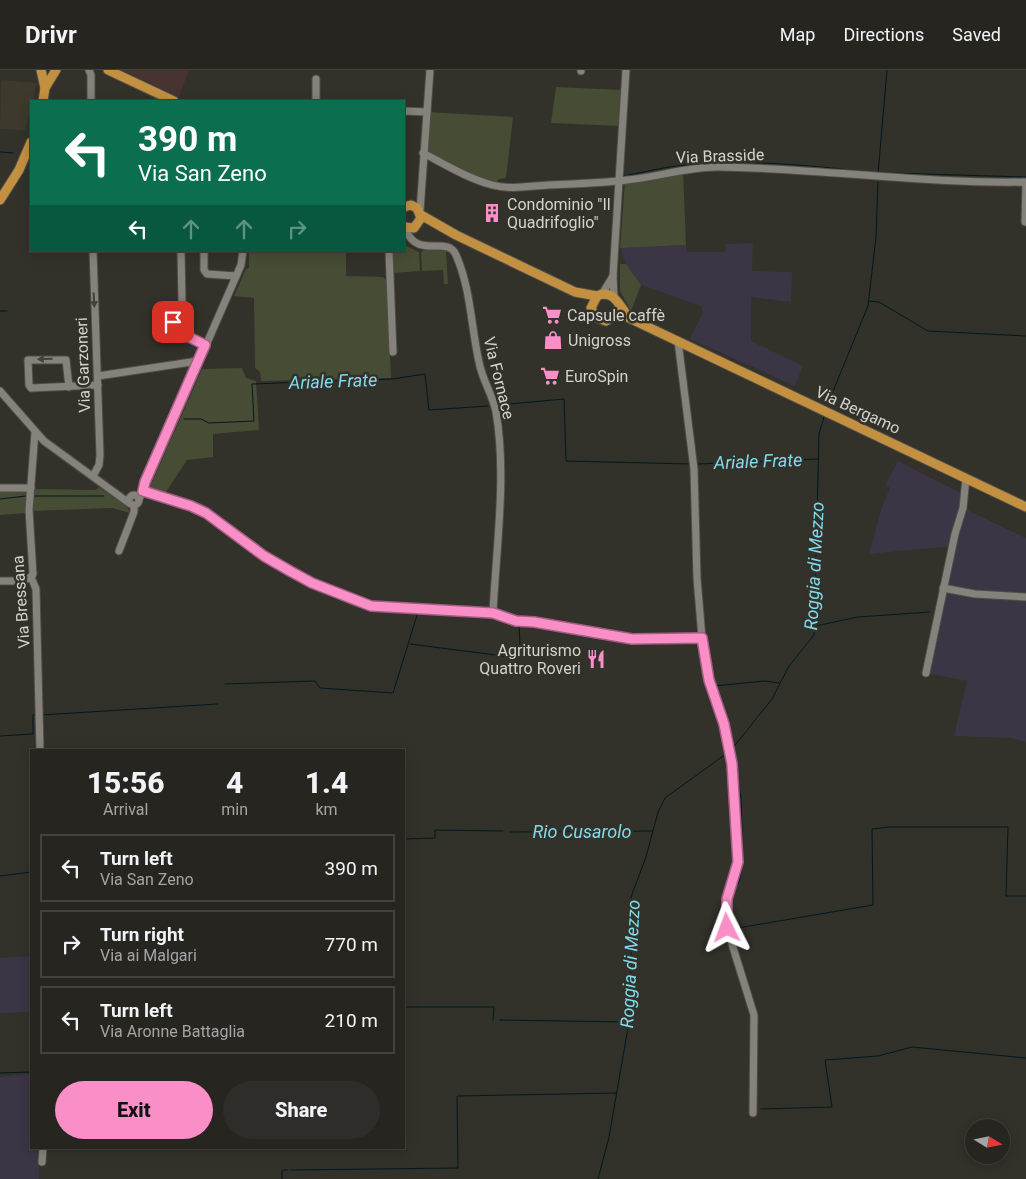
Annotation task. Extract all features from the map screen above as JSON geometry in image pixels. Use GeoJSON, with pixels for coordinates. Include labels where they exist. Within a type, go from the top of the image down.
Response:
{"type":"FeatureCollection","features":[{"type":"Feature","properties":{"kind":"main road"},"geometry":{"type":"LineString","coordinates":[[41,70],[45,88],[43,100]]}},
{"type":"Feature","properties":{"kind":"main road"},"geometry":{"type":"LineString","coordinates":[[45,88],[56,70]]}},
{"type":"Feature","properties":{"kind":"main road"},"geometry":{"type":"LineString","coordinates":[[108,70],[172,100]]}},
{"type":"Feature","properties":{"kind":"main road"},"geometry":{"type":"LineString","coordinates":[[0,200],[19,170],[30,144]]}},
{"type":"Feature","properties":{"kind":"main road"},"geometry":{"type":"LineString","coordinates":[[405,206],[414,206],[420,213],[449,232],[575,292],[597,298],[614,297]]}},
{"type":"Feature","properties":{"kind":"main road"},"geometry":{"type":"LineString","coordinates":[[420,213],[411,227],[449,232]]}},
{"type":"Feature","properties":{"kind":"main road","name":"Via Bergamo"},"geometry":{"type":"LineString","coordinates":[[614,297],[619,307],[629,318],[1026,507]]}},
{"type":"Feature","properties":{"kind":"main road","name":"Via Bergamo"},"geometry":{"type":"LineString","coordinates":[[597,298],[592,313],[598,320],[606,321],[614,318],[629,318]]}},
{"type":"Feature","properties":{"kind":"main road"},"geometry":{"type":"LineString","coordinates":[[614,318],[619,307]]}},
{"type":"Feature","properties":{"kind":"street"},"geometry":{"type":"LineString","coordinates":[[420,213],[430,70]]}},
{"type":"Feature","properties":{"kind":"street"},"geometry":{"type":"LineString","coordinates":[[614,297],[613,276],[626,70]]}},
{"type":"Feature","properties":{"kind":"street"},"geometry":{"type":"LineString","coordinates":[[91,100],[92,72]]}},
{"type":"Feature","properties":{"kind":"street"},"geometry":{"type":"LineString","coordinates":[[316,79],[316,100]]}},
{"type":"Feature","properties":{"kind":"street"},"geometry":{"type":"LineString","coordinates":[[405,111],[427,112]]}},
{"type":"Feature","properties":{"kind":"street","name":"Via Brasside"},"geometry":{"type":"LineString","coordinates":[[423,153],[467,176],[494,185],[512,187],[619,181],[689,167],[837,172],[873,178],[985,183],[1026,182]]}},
{"type":"Feature","properties":{"kind":"street"},"geometry":{"type":"LineString","coordinates":[[1025,222],[1026,182]]}},
{"type":"Feature","properties":{"kind":"street"},"geometry":{"type":"LineString","coordinates":[[405,206],[421,191]]}},
{"type":"Feature","properties":{"kind":"street","name":"Via Fornace"},"geometry":{"type":"LineString","coordinates":[[411,227],[416,244],[448,247],[456,254],[468,299],[478,362],[496,412],[500,463],[493,613]]}},
{"type":"Feature","properties":{"kind":"street","name":"Via Garzoneri"},"geometry":{"type":"LineString","coordinates":[[93,252],[100,460],[93,476]]}},
{"type":"Feature","properties":{"kind":"street"},"geometry":{"type":"LineString","coordinates":[[181,252],[182,302],[173,328],[205,345]]}},
{"type":"Feature","properties":{"kind":"street"},"geometry":{"type":"LineString","coordinates":[[204,252],[204,270],[207,274],[236,276]]}},
{"type":"Feature","properties":{"kind":"street"},"geometry":{"type":"LineString","coordinates":[[119,551],[134,512],[133,500],[145,482],[236,276],[243,252]]}},
{"type":"Feature","properties":{"kind":"street"},"geometry":{"type":"LineString","coordinates":[[389,252],[393,352]]}},
{"type":"Feature","properties":{"kind":"street"},"geometry":{"type":"LineString","coordinates":[[597,298],[613,276]]}},
{"type":"Feature","properties":{"kind":"street"},"geometry":{"type":"LineString","coordinates":[[678,341],[694,469],[697,578],[702,638],[709,680],[724,724],[732,764],[738,862],[727,899],[727,928],[754,1015],[753,1113]]}},
{"type":"Feature","properties":{"kind":"street"},"geometry":{"type":"LineString","coordinates":[[68,387],[66,360],[28,360],[30,386],[68,387],[98,385]]}},
{"type":"Feature","properties":{"kind":"street"},"geometry":{"type":"LineString","coordinates":[[98,376],[198,361]]}},
{"type":"Feature","properties":{"kind":"street"},"geometry":{"type":"LineString","coordinates":[[0,391],[44,441],[117,493],[133,500]]}},
{"type":"Feature","properties":{"kind":"street","name":"Via Bressana"},"geometry":{"type":"LineString","coordinates":[[35,432],[30,510],[33,574],[31,578],[36,588],[40,749]]}},
{"type":"Feature","properties":{"kind":"street"},"geometry":{"type":"LineString","coordinates":[[33,452],[44,441]]}},
{"type":"Feature","properties":{"kind":"street"},"geometry":{"type":"LineString","coordinates":[[926,673],[955,534],[963,508],[966,478]]}},
{"type":"Feature","properties":{"kind":"street"},"geometry":{"type":"LineString","coordinates":[[133,500],[143,491],[145,482]]}},
{"type":"Feature","properties":{"kind":"street"},"geometry":{"type":"LineString","coordinates":[[0,488],[31,488]]}},
{"type":"Feature","properties":{"kind":"street"},"geometry":{"type":"LineString","coordinates":[[143,491],[191,506],[206,513],[264,556],[312,583],[356,602],[371,606],[493,613],[516,621],[534,622],[613,637],[671,640],[702,638]]}},
{"type":"Feature","properties":{"kind":"street"},"geometry":{"type":"LineString","coordinates":[[0,581],[23,581],[31,578]]}},
{"type":"Feature","properties":{"kind":"street"},"geometry":{"type":"LineString","coordinates":[[943,588],[975,594],[1026,597]]}},
{"type":"Feature","properties":{"kind":"street"},"geometry":{"type":"LineString","coordinates":[[42,1162],[43,1149]]}},
{"type":"Feature","properties":{"kind":"shaded area"},"geometry":{"type":"Polygon","coordinates":[[[122,70],[189,70],[179,97],[122,70]]]}},
{"type":"Feature","properties":{"kind":"shaded area"},"geometry":{"type":"Polygon","coordinates":[[[1,80],[37,83],[33,100],[30,100],[30,110],[25,130],[0,129],[1,80]]]}},
{"type":"Feature","properties":{"kind":"shaded area"},"geometry":{"type":"Polygon","coordinates":[[[753,243],[752,271],[792,272],[791,302],[751,297],[751,341],[803,366],[795,386],[690,339],[703,313],[701,306],[641,285],[626,264],[620,248],[686,245],[687,252],[725,252],[725,244],[753,243]]]}},
{"type":"Feature","properties":{"kind":"shaded area"},"geometry":{"type":"Polygon","coordinates":[[[898,461],[965,495],[963,508],[1026,538],[1026,742],[1010,738],[954,736],[967,681],[926,673],[952,546],[869,554],[882,507],[890,488],[885,485],[898,461]]]}},
{"type":"Feature","properties":{"kind":"shaded area"},"geometry":{"type":"Polygon","coordinates":[[[30,956],[30,1012],[0,1013],[0,958],[30,956]]]}},
{"type":"Feature","properties":{"kind":"shaded area"},"geometry":{"type":"Polygon","coordinates":[[[30,1074],[30,1149],[40,1149],[39,1179],[0,1179],[0,1077],[30,1074]]]}},
{"type":"Feature","properties":{"kind":"green space"},"geometry":{"type":"Polygon","coordinates":[[[556,87],[623,90],[620,126],[551,123],[556,87]]]}},
{"type":"Feature","properties":{"kind":"green space"},"geometry":{"type":"Polygon","coordinates":[[[427,112],[513,117],[506,178],[499,179],[494,185],[423,153],[427,112]]]}},
{"type":"Feature","properties":{"kind":"green space"},"geometry":{"type":"Polygon","coordinates":[[[683,171],[686,245],[620,248],[625,182],[683,171]]]}},
{"type":"Feature","properties":{"kind":"green space"},"geometry":{"type":"Polygon","coordinates":[[[405,245],[419,252],[420,271],[393,273],[392,252],[405,252],[405,245]]]}},
{"type":"Feature","properties":{"kind":"green space"},"geometry":{"type":"Polygon","coordinates":[[[424,249],[446,251],[448,284],[444,284],[443,270],[422,271],[421,253],[424,249]]]}},
{"type":"Feature","properties":{"kind":"green space"},"geometry":{"type":"Polygon","coordinates":[[[249,252],[346,252],[346,276],[383,277],[387,281],[391,378],[261,381],[260,372],[255,368],[254,298],[234,296],[246,269],[249,268],[249,252]]]}},
{"type":"Feature","properties":{"kind":"green space"},"geometry":{"type":"Polygon","coordinates":[[[620,264],[626,264],[641,285],[631,311],[620,291],[620,264]]]}},
{"type":"Feature","properties":{"kind":"green space"},"geometry":{"type":"Polygon","coordinates":[[[242,368],[246,378],[256,381],[259,430],[213,434],[213,457],[187,460],[164,495],[149,489],[202,369],[242,368]]]}},
{"type":"Feature","properties":{"kind":"green space"},"geometry":{"type":"Polygon","coordinates":[[[99,487],[127,507],[130,513],[112,508],[33,511],[35,489],[96,490],[99,487]]]}},
{"type":"Feature","properties":{"kind":"green space"},"geometry":{"type":"Polygon","coordinates":[[[27,490],[26,513],[0,515],[0,491],[27,490]]]}},
{"type":"Feature","properties":{"kind":"waterway","name":"Roggia di Mezzo"},"geometry":{"type":"LineString","coordinates":[[878,174],[887,70]]}},
{"type":"Feature","properties":{"kind":"waterway"},"geometry":{"type":"LineString","coordinates":[[0,152],[13,153]]}},
{"type":"Feature","properties":{"kind":"waterway"},"geometry":{"type":"LineString","coordinates":[[623,172],[624,176],[677,166],[729,162],[825,167],[870,172]]}},
{"type":"Feature","properties":{"kind":"waterway"},"geometry":{"type":"LineString","coordinates":[[889,173],[1026,177]]}},
{"type":"Feature","properties":{"kind":"waterway","name":"Roggia di Mezzo"},"geometry":{"type":"LineString","coordinates":[[829,401],[868,306],[876,237],[878,182]]}},
{"type":"Feature","properties":{"kind":"waterway"},"geometry":{"type":"LineString","coordinates":[[868,301],[879,302],[928,331],[1026,336]]}},
{"type":"Feature","properties":{"kind":"waterway","name":"Ariale Frate"},"geometry":{"type":"LineString","coordinates":[[91,310],[92,333]]}},
{"type":"Feature","properties":{"kind":"waterway"},"geometry":{"type":"LineString","coordinates":[[0,311],[7,311]]}},
{"type":"Feature","properties":{"kind":"waterway","name":"Ariale Frate"},"geometry":{"type":"LineString","coordinates":[[94,369],[94,381]]}},
{"type":"Feature","properties":{"kind":"waterway","name":"Ariale Frate"},"geometry":{"type":"LineString","coordinates":[[184,419],[201,419],[209,423],[254,421],[252,384],[392,379],[425,374],[429,410],[488,406]]}},
{"type":"Feature","properties":{"kind":"waterway","name":"Ariale Frate"},"geometry":{"type":"LineString","coordinates":[[94,390],[95,407]]}},
{"type":"Feature","properties":{"kind":"waterway","name":"Ariale Frate"},"geometry":{"type":"LineString","coordinates":[[499,405],[564,399],[566,461],[690,464]]}},
{"type":"Feature","properties":{"kind":"waterway","name":"Roggia di Mezzo"},"geometry":{"type":"LineString","coordinates":[[732,749],[772,699],[789,666],[814,635],[819,434],[824,417]]}},
{"type":"Feature","properties":{"kind":"waterway","name":"Ariale Frate"},"geometry":{"type":"LineString","coordinates":[[698,464],[818,459]]}},
{"type":"Feature","properties":{"kind":"waterway"},"geometry":{"type":"LineString","coordinates":[[0,499],[26,496]]}},
{"type":"Feature","properties":{"kind":"waterway"},"geometry":{"type":"LineString","coordinates":[[35,496],[104,496]]}},
{"type":"Feature","properties":{"kind":"waterway"},"geometry":{"type":"LineString","coordinates":[[186,507],[246,546]]}},
{"type":"Feature","properties":{"kind":"waterway"},"geometry":{"type":"LineString","coordinates":[[225,684],[315,681],[320,688],[393,693],[418,612]]}},
{"type":"Feature","properties":{"kind":"waterway"},"geometry":{"type":"LineString","coordinates":[[815,626],[858,617],[930,612]]}},
{"type":"Feature","properties":{"kind":"waterway"},"geometry":{"type":"LineString","coordinates":[[518,657],[520,646],[519,623]]}},
{"type":"Feature","properties":{"kind":"waterway"},"geometry":{"type":"LineString","coordinates":[[599,636],[630,644],[684,642]]}},
{"type":"Feature","properties":{"kind":"waterway"},"geometry":{"type":"LineString","coordinates":[[410,644],[511,657]]}},
{"type":"Feature","properties":{"kind":"waterway"},"geometry":{"type":"LineString","coordinates":[[714,686],[765,681],[779,683]]}},
{"type":"Feature","properties":{"kind":"waterway"},"geometry":{"type":"LineString","coordinates":[[41,715],[218,704]]}},
{"type":"Feature","properties":{"kind":"waterway"},"geometry":{"type":"LineString","coordinates":[[0,736],[33,734],[33,715],[35,715]]}},
{"type":"Feature","properties":{"kind":"waterway","name":"Roggia di Mezzo"},"geometry":{"type":"LineString","coordinates":[[598,1179],[609,1137],[629,1022],[632,936],[631,897],[646,857],[658,812],[665,798],[726,754]]}},
{"type":"Feature","properties":{"kind":"waterway"},"geometry":{"type":"LineString","coordinates":[[733,890],[739,882],[743,862],[741,798],[734,757]]}},
{"type":"Feature","properties":{"kind":"waterway"},"geometry":{"type":"LineString","coordinates":[[730,908],[732,929],[873,905],[872,829],[890,827],[1008,827],[1006,896],[1026,896]]}},
{"type":"Feature","properties":{"kind":"waterway","name":"Rio Cusarolo"},"geometry":{"type":"LineString","coordinates":[[405,839],[435,838],[435,830],[503,831]]}},
{"type":"Feature","properties":{"kind":"waterway","name":"Rio Cusarolo"},"geometry":{"type":"LineString","coordinates":[[510,832],[653,831]]}},
{"type":"Feature","properties":{"kind":"waterway","name":"Rio Cusarolo"},"geometry":{"type":"LineString","coordinates":[[0,876],[30,872]]}},
{"type":"Feature","properties":{"kind":"waterway"},"geometry":{"type":"LineString","coordinates":[[405,1007],[494,1007],[493,1020]]}},
{"type":"Feature","properties":{"kind":"waterway"},"geometry":{"type":"LineString","coordinates":[[500,1020],[628,1022]]}},
{"type":"Feature","properties":{"kind":"waterway"},"geometry":{"type":"LineString","coordinates":[[761,1109],[832,1107],[825,1060],[878,1056],[912,1047],[1026,1058]]}},
{"type":"Feature","properties":{"kind":"waterway"},"geometry":{"type":"LineString","coordinates":[[0,1073],[30,1072]]}},
{"type":"Feature","properties":{"kind":"waterway"},"geometry":{"type":"LineString","coordinates":[[291,1170],[458,1168],[457,1096],[616,1093]]}},
{"type":"Feature","properties":{"kind":"waterway"},"geometry":{"type":"LineString","coordinates":[[282,1179],[282,1170],[288,1170]]}},
{"type":"Feature","properties":{"kind":"place","name":"Condominio \"Il Quadrifoglio\""},"geometry":{"type":"Point","coordinates":[492,213]}},
{"type":"Feature","properties":{"kind":"place","name":"Capsule caffè"},"geometry":{"type":"Point","coordinates":[552,315]}},
{"type":"Feature","properties":{"kind":"place","name":"Unigross"},"geometry":{"type":"Point","coordinates":[553,340]}},
{"type":"Feature","properties":{"kind":"place","name":"EuroSpin"},"geometry":{"type":"Point","coordinates":[550,376]}},
{"type":"Feature","properties":{"kind":"place","name":"Agriturismo Quattro Roveri"},"geometry":{"type":"Point","coordinates":[596,659]}},
{"type":"Feature","properties":{"kind":"route"},"geometry":{"type":"LineString","coordinates":[[173,322],[172,325],[175,330],[205,345],[145,482],[143,491],[191,506],[206,513],[264,556],[312,583],[356,602],[371,606],[493,613],[516,621],[534,622],[632,639],[671,640],[702,638],[706,651],[709,680],[724,724],[732,764],[738,862],[727,899],[727,928]]}}]}
